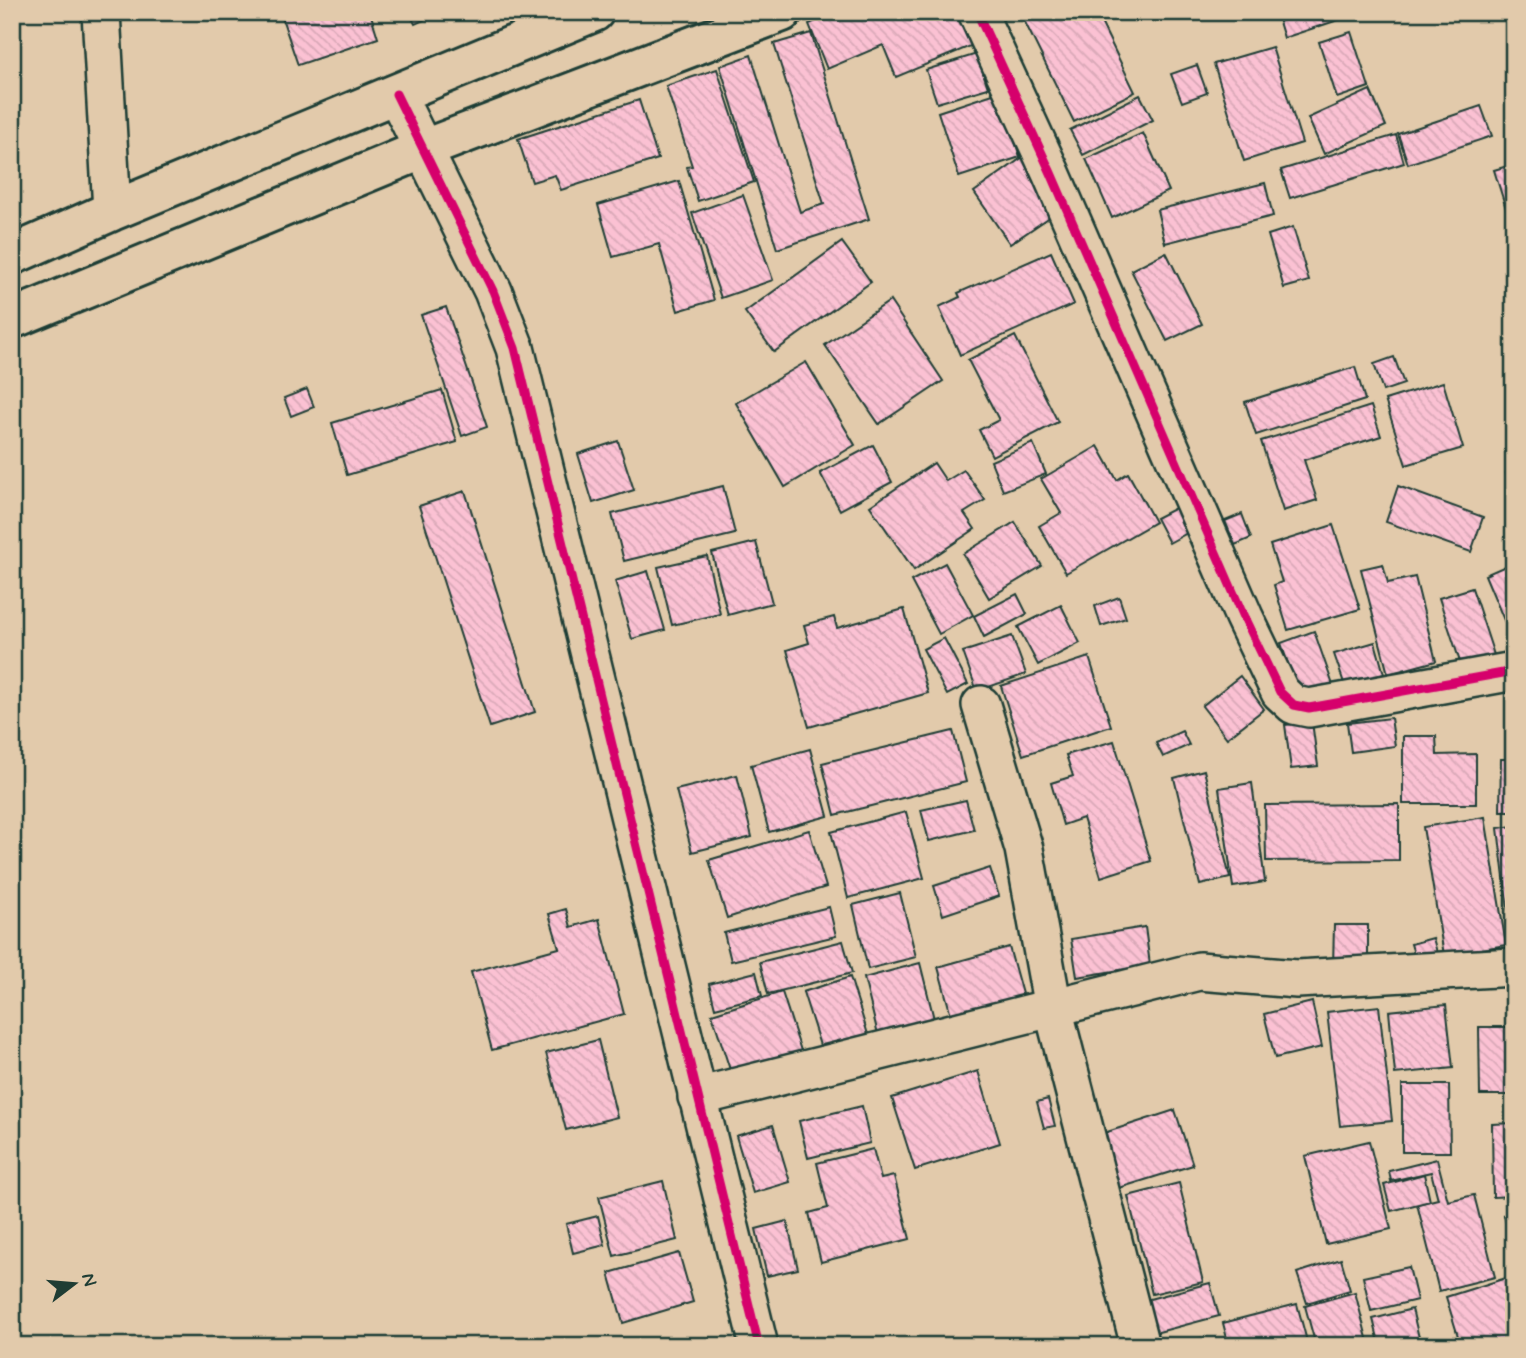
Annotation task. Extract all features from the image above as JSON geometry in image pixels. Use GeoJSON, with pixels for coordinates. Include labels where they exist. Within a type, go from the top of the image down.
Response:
{"type":"FeatureCollection","features":[{"type":"Feature","properties":{"kind":"street"},"geometry":{"type":"LineString","coordinates":[[101,12],[112,211]]}},
{"type":"Feature","properties":{"kind":"street"},"geometry":{"type":"LineString","coordinates":[[12,319],[424,149],[782,12]]}},
{"type":"Feature","properties":{"kind":"street"},"geometry":{"type":"LineString","coordinates":[[977,12],[1057,185],[1244,617],[1280,692],[1294,705],[1309,708],[1514,671]]}},
{"type":"Feature","properties":{"kind":"street"},"geometry":{"type":"LineString","coordinates":[[12,255],[112,211],[592,13]]}},
{"type":"Feature","properties":{"kind":"street"},"geometry":{"type":"LineString","coordinates":[[396,94],[493,291],[515,348],[759,1346]]}},
{"type":"Feature","properties":{"kind":"street"},"geometry":{"type":"LineString","coordinates":[[981,705],[1024,849],[1054,1008],[1140,1346]]}},
{"type":"Feature","properties":{"kind":"street"},"geometry":{"type":"LineString","coordinates":[[697,1097],[1199,971],[1297,979],[1514,967]]}},
{"type":"Feature","properties":{"kind":"building"},"geometry":{"type":"Polygon","coordinates":[[[280,12],[370,12],[378,38],[298,65],[280,12]]]}},
{"type":"Feature","properties":{"kind":"building"},"geometry":{"type":"Polygon","coordinates":[[[409,12],[441,12],[415,24],[409,12]]]}},
{"type":"Feature","properties":{"kind":"building"},"geometry":{"type":"Polygon","coordinates":[[[837,12],[965,12],[978,43],[896,77],[883,45],[827,69],[809,24],[837,12]]]}},
{"type":"Feature","properties":{"kind":"building"},"geometry":{"type":"Polygon","coordinates":[[[1020,12],[1096,12],[1135,92],[1074,122],[1020,12]]]}},
{"type":"Feature","properties":{"kind":"building"},"geometry":{"type":"Polygon","coordinates":[[[1276,12],[1342,12],[1344,18],[1284,38],[1276,12]]]}},
{"type":"Feature","properties":{"kind":"building"},"geometry":{"type":"Polygon","coordinates":[[[1351,32],[1369,87],[1337,98],[1319,42],[1351,32]]]}},
{"type":"Feature","properties":{"kind":"building"},"geometry":{"type":"Polygon","coordinates":[[[811,33],[869,219],[777,249],[720,66],[751,55],[800,212],[824,204],[774,44],[811,33]]]}},
{"type":"Feature","properties":{"kind":"building"},"geometry":{"type":"Polygon","coordinates":[[[1272,47],[1302,143],[1244,161],[1214,64],[1272,47]]]}},
{"type":"Feature","properties":{"kind":"building"},"geometry":{"type":"Polygon","coordinates":[[[977,54],[988,88],[937,103],[926,70],[977,54]]]}},
{"type":"Feature","properties":{"kind":"building"},"geometry":{"type":"Polygon","coordinates":[[[1197,65],[1207,93],[1182,102],[1171,74],[1197,65]]]}},
{"type":"Feature","properties":{"kind":"building"},"geometry":{"type":"Polygon","coordinates":[[[717,69],[754,182],[698,201],[687,167],[692,166],[666,86],[717,69]]]}},
{"type":"Feature","properties":{"kind":"building"},"geometry":{"type":"Polygon","coordinates":[[[1370,90],[1386,126],[1324,154],[1308,118],[1370,90]]]}},
{"type":"Feature","properties":{"kind":"building"},"geometry":{"type":"Polygon","coordinates":[[[999,92],[1020,157],[959,177],[938,112],[999,92]]]}},
{"type":"Feature","properties":{"kind":"building"},"geometry":{"type":"Polygon","coordinates":[[[1140,95],[1153,120],[1083,155],[1070,130],[1140,95]]]}},
{"type":"Feature","properties":{"kind":"building"},"geometry":{"type":"Polygon","coordinates":[[[639,100],[658,159],[561,190],[555,175],[532,182],[518,139],[639,100]]]}},
{"type":"Feature","properties":{"kind":"building"},"geometry":{"type":"Polygon","coordinates":[[[1481,106],[1492,136],[1408,164],[1398,134],[1481,106]]]}},
{"type":"Feature","properties":{"kind":"building"},"geometry":{"type":"Polygon","coordinates":[[[1143,133],[1169,191],[1112,218],[1086,159],[1143,133]]]}},
{"type":"Feature","properties":{"kind":"building"},"geometry":{"type":"Polygon","coordinates":[[[1396,135],[1404,163],[1290,198],[1281,170],[1396,135]]]}},
{"type":"Feature","properties":{"kind":"building"},"geometry":{"type":"Polygon","coordinates":[[[1023,157],[1060,210],[1010,244],[974,192],[1023,157]]]}},
{"type":"Feature","properties":{"kind":"building"},"geometry":{"type":"Polygon","coordinates":[[[1514,164],[1514,234],[1494,170],[1514,164]]]}},
{"type":"Feature","properties":{"kind":"building"},"geometry":{"type":"Polygon","coordinates":[[[679,181],[714,300],[678,311],[659,244],[613,257],[598,205],[679,181]]]}},
{"type":"Feature","properties":{"kind":"building"},"geometry":{"type":"Polygon","coordinates":[[[1265,183],[1273,216],[1165,243],[1157,210],[1265,183]]]}},
{"type":"Feature","properties":{"kind":"building"},"geometry":{"type":"Polygon","coordinates":[[[743,195],[773,280],[721,298],[692,213],[743,195]]]}},
{"type":"Feature","properties":{"kind":"building"},"geometry":{"type":"Polygon","coordinates":[[[1293,227],[1309,281],[1284,288],[1268,235],[1293,227]]]}},
{"type":"Feature","properties":{"kind":"building"},"geometry":{"type":"Polygon","coordinates":[[[842,242],[871,282],[774,352],[745,312],[842,242]]]}},
{"type":"Feature","properties":{"kind":"building"},"geometry":{"type":"Polygon","coordinates":[[[1051,252],[1074,304],[960,355],[939,307],[960,297],[958,293],[1051,252]]]}},
{"type":"Feature","properties":{"kind":"building"},"geometry":{"type":"Polygon","coordinates":[[[1166,252],[1202,324],[1167,341],[1131,270],[1166,252]]]}},
{"type":"Feature","properties":{"kind":"building"},"geometry":{"type":"Polygon","coordinates":[[[890,301],[943,381],[879,424],[825,345],[890,301]]]}},
{"type":"Feature","properties":{"kind":"building"},"geometry":{"type":"Polygon","coordinates":[[[446,307],[487,427],[462,436],[421,315],[446,307]]]}},
{"type":"Feature","properties":{"kind":"building"},"geometry":{"type":"Polygon","coordinates":[[[1015,336],[1058,422],[992,456],[979,430],[999,420],[968,360],[1015,336]]]}},
{"type":"Feature","properties":{"kind":"building"},"geometry":{"type":"Polygon","coordinates":[[[1394,357],[1404,384],[1383,391],[1374,364],[1394,357]]]}},
{"type":"Feature","properties":{"kind":"building"},"geometry":{"type":"Polygon","coordinates":[[[806,362],[855,445],[785,487],[736,403],[806,362]]]}},
{"type":"Feature","properties":{"kind":"building"},"geometry":{"type":"Polygon","coordinates":[[[1355,367],[1365,400],[1256,435],[1245,402],[1355,367]]]}},
{"type":"Feature","properties":{"kind":"building"},"geometry":{"type":"Polygon","coordinates":[[[1443,382],[1463,448],[1406,465],[1385,400],[1443,382]]]}},
{"type":"Feature","properties":{"kind":"building"},"geometry":{"type":"Polygon","coordinates":[[[307,389],[314,407],[291,416],[284,398],[307,389]]]}},
{"type":"Feature","properties":{"kind":"building"},"geometry":{"type":"Polygon","coordinates":[[[442,390],[457,442],[347,475],[332,423],[442,390]]]}},
{"type":"Feature","properties":{"kind":"building"},"geometry":{"type":"Polygon","coordinates":[[[1371,406],[1381,436],[1304,460],[1317,500],[1283,511],[1261,441],[1371,406]]]}},
{"type":"Feature","properties":{"kind":"building"},"geometry":{"type":"Polygon","coordinates":[[[618,441],[634,490],[593,503],[578,454],[618,441]]]}},
{"type":"Feature","properties":{"kind":"building"},"geometry":{"type":"Polygon","coordinates":[[[1033,443],[1046,474],[1003,491],[991,461],[1033,443]]]}},
{"type":"Feature","properties":{"kind":"building"},"geometry":{"type":"Polygon","coordinates":[[[873,445],[892,482],[840,510],[820,473],[873,445]]]}},
{"type":"Feature","properties":{"kind":"building"},"geometry":{"type":"Polygon","coordinates":[[[1098,446],[1117,480],[1128,473],[1155,522],[1066,573],[1039,526],[1061,513],[1041,479],[1098,446]]]}},
{"type":"Feature","properties":{"kind":"building"},"geometry":{"type":"Polygon","coordinates":[[[934,463],[946,481],[964,470],[985,500],[964,513],[975,529],[914,570],[870,506],[934,463]]]}},
{"type":"Feature","properties":{"kind":"building"},"geometry":{"type":"Polygon","coordinates":[[[1514,471],[1514,507],[1506,473],[1514,471]]]}},
{"type":"Feature","properties":{"kind":"building"},"geometry":{"type":"Polygon","coordinates":[[[723,486],[735,534],[624,561],[612,514],[723,486]]]}},
{"type":"Feature","properties":{"kind":"building"},"geometry":{"type":"Polygon","coordinates":[[[1398,486],[1483,517],[1471,552],[1386,522],[1398,486]]]}},
{"type":"Feature","properties":{"kind":"building"},"geometry":{"type":"Polygon","coordinates":[[[465,491],[535,712],[490,727],[419,506],[465,491]]]}},
{"type":"Feature","properties":{"kind":"building"},"geometry":{"type":"Polygon","coordinates":[[[1183,504],[1196,528],[1169,543],[1156,518],[1183,504]]]}},
{"type":"Feature","properties":{"kind":"building"},"geometry":{"type":"Polygon","coordinates":[[[1242,514],[1251,538],[1235,545],[1225,521],[1242,514]]]}},
{"type":"Feature","properties":{"kind":"building"},"geometry":{"type":"Polygon","coordinates":[[[1015,522],[1042,566],[989,598],[963,554],[1015,522]]]}},
{"type":"Feature","properties":{"kind":"building"},"geometry":{"type":"Polygon","coordinates":[[[1333,525],[1360,609],[1288,630],[1274,585],[1282,582],[1270,545],[1333,525]]]}},
{"type":"Feature","properties":{"kind":"building"},"geometry":{"type":"Polygon","coordinates":[[[756,542],[772,603],[728,615],[712,553],[756,542]]]}},
{"type":"Feature","properties":{"kind":"building"},"geometry":{"type":"Polygon","coordinates":[[[707,556],[720,614],[672,625],[658,567],[707,556]]]}},
{"type":"Feature","properties":{"kind":"building"},"geometry":{"type":"Polygon","coordinates":[[[945,563],[973,615],[939,634],[911,581],[945,563]]]}},
{"type":"Feature","properties":{"kind":"building"},"geometry":{"type":"Polygon","coordinates":[[[1383,564],[1388,583],[1415,577],[1436,661],[1388,674],[1361,569],[1383,564]]]}},
{"type":"Feature","properties":{"kind":"building"},"geometry":{"type":"Polygon","coordinates":[[[1510,564],[1514,573],[1514,621],[1506,625],[1485,575],[1510,564]]]}},
{"type":"Feature","properties":{"kind":"building"},"geometry":{"type":"Polygon","coordinates":[[[648,571],[665,630],[632,639],[615,581],[648,571]]]}},
{"type":"Feature","properties":{"kind":"building"},"geometry":{"type":"Polygon","coordinates":[[[1472,588],[1495,658],[1462,668],[1439,598],[1472,588]]]}},
{"type":"Feature","properties":{"kind":"building"},"geometry":{"type":"Polygon","coordinates":[[[1017,594],[1027,614],[984,637],[974,616],[1017,594]]]}},
{"type":"Feature","properties":{"kind":"building"},"geometry":{"type":"Polygon","coordinates":[[[1119,597],[1126,618],[1101,626],[1095,606],[1119,597]]]}},
{"type":"Feature","properties":{"kind":"building"},"geometry":{"type":"Polygon","coordinates":[[[1061,605],[1080,643],[1038,665],[1018,627],[1061,605]]]}},
{"type":"Feature","properties":{"kind":"building"},"geometry":{"type":"Polygon","coordinates":[[[904,609],[928,693],[809,727],[787,650],[809,643],[804,625],[834,617],[837,628],[904,609]]]}},
{"type":"Feature","properties":{"kind":"building"},"geometry":{"type":"Polygon","coordinates":[[[1314,631],[1333,685],[1299,696],[1281,643],[1314,631]]]}},
{"type":"Feature","properties":{"kind":"building"},"geometry":{"type":"Polygon","coordinates":[[[1012,636],[1026,674],[977,691],[963,652],[1012,636]]]}},
{"type":"Feature","properties":{"kind":"building"},"geometry":{"type":"Polygon","coordinates":[[[944,638],[968,684],[947,695],[923,649],[944,638]]]}},
{"type":"Feature","properties":{"kind":"building"},"geometry":{"type":"Polygon","coordinates":[[[1375,642],[1384,674],[1345,686],[1334,654],[1375,642]]]}},
{"type":"Feature","properties":{"kind":"building"},"geometry":{"type":"Polygon","coordinates":[[[1089,657],[1111,726],[1023,755],[1001,686],[1089,657]]]}},
{"type":"Feature","properties":{"kind":"building"},"geometry":{"type":"Polygon","coordinates":[[[1240,676],[1264,709],[1227,738],[1202,706],[1240,676]]]}},
{"type":"Feature","properties":{"kind":"building"},"geometry":{"type":"Polygon","coordinates":[[[1391,718],[1395,746],[1351,752],[1347,723],[1391,718]]]}},
{"type":"Feature","properties":{"kind":"building"},"geometry":{"type":"Polygon","coordinates":[[[1312,722],[1318,766],[1291,769],[1285,725],[1312,722]]]}},
{"type":"Feature","properties":{"kind":"building"},"geometry":{"type":"Polygon","coordinates":[[[953,731],[966,782],[835,815],[822,763],[953,731]]]}},
{"type":"Feature","properties":{"kind":"building"},"geometry":{"type":"Polygon","coordinates":[[[1182,731],[1189,745],[1163,757],[1156,743],[1182,731]]]}},
{"type":"Feature","properties":{"kind":"building"},"geometry":{"type":"Polygon","coordinates":[[[1403,736],[1436,736],[1437,755],[1476,754],[1476,804],[1403,804],[1403,736]]]}},
{"type":"Feature","properties":{"kind":"building"},"geometry":{"type":"Polygon","coordinates":[[[1114,741],[1151,861],[1101,877],[1083,818],[1063,825],[1051,783],[1073,776],[1066,755],[1114,741]]]}},
{"type":"Feature","properties":{"kind":"building"},"geometry":{"type":"Polygon","coordinates":[[[810,749],[828,816],[769,832],[751,765],[810,749]]]}},
{"type":"Feature","properties":{"kind":"building"},"geometry":{"type":"Polygon","coordinates":[[[1501,759],[1514,759],[1514,811],[1500,811],[1501,759]]]}},
{"type":"Feature","properties":{"kind":"building"},"geometry":{"type":"Polygon","coordinates":[[[1204,770],[1230,878],[1200,885],[1174,778],[1204,770]]]}},
{"type":"Feature","properties":{"kind":"building"},"geometry":{"type":"Polygon","coordinates":[[[737,775],[752,837],[692,852],[676,790],[737,775]]]}},
{"type":"Feature","properties":{"kind":"building"},"geometry":{"type":"Polygon","coordinates":[[[1252,783],[1265,882],[1233,887],[1219,788],[1252,783]]]}},
{"type":"Feature","properties":{"kind":"building"},"geometry":{"type":"Polygon","coordinates":[[[966,800],[974,830],[929,841],[921,810],[966,800]]]}},
{"type":"Feature","properties":{"kind":"building"},"geometry":{"type":"Polygon","coordinates":[[[1399,804],[1399,860],[1266,861],[1265,805],[1399,804]]]}},
{"type":"Feature","properties":{"kind":"building"},"geometry":{"type":"Polygon","coordinates":[[[906,812],[924,878],[848,898],[831,832],[906,812]]]}},
{"type":"Feature","properties":{"kind":"building"},"geometry":{"type":"Polygon","coordinates":[[[1485,817],[1506,945],[1444,955],[1423,827],[1485,817]]]}},
{"type":"Feature","properties":{"kind":"building"},"geometry":{"type":"Polygon","coordinates":[[[1514,826],[1514,935],[1511,935],[1498,828],[1514,826]]]}},
{"type":"Feature","properties":{"kind":"building"},"geometry":{"type":"Polygon","coordinates":[[[809,830],[826,887],[727,918],[709,860],[809,830]]]}},
{"type":"Feature","properties":{"kind":"building"},"geometry":{"type":"Polygon","coordinates":[[[990,868],[999,896],[943,915],[934,886],[990,868]]]}},
{"type":"Feature","properties":{"kind":"building"},"geometry":{"type":"Polygon","coordinates":[[[900,893],[916,957],[868,969],[853,905],[900,893]]]}},
{"type":"Feature","properties":{"kind":"building"},"geometry":{"type":"Polygon","coordinates":[[[829,907],[836,936],[731,961],[724,933],[829,907]]]}},
{"type":"Feature","properties":{"kind":"building"},"geometry":{"type":"Polygon","coordinates":[[[566,909],[571,927],[599,919],[624,1014],[492,1050],[471,972],[559,948],[549,914],[566,909]]]}},
{"type":"Feature","properties":{"kind":"building"},"geometry":{"type":"Polygon","coordinates":[[[1334,925],[1368,925],[1368,967],[1333,967],[1334,925]]]}},
{"type":"Feature","properties":{"kind":"building"},"geometry":{"type":"Polygon","coordinates":[[[1145,927],[1150,965],[1077,977],[1071,939],[1145,927]]]}},
{"type":"Feature","properties":{"kind":"building"},"geometry":{"type":"Polygon","coordinates":[[[1433,938],[1438,956],[1417,963],[1411,944],[1433,938]]]}},
{"type":"Feature","properties":{"kind":"building"},"geometry":{"type":"Polygon","coordinates":[[[843,941],[852,973],[768,994],[760,962],[843,941]]]}},
{"type":"Feature","properties":{"kind":"building"},"geometry":{"type":"Polygon","coordinates":[[[1009,947],[1027,1012],[1000,1020],[995,1003],[951,1015],[938,967],[1009,947]]]}},
{"type":"Feature","properties":{"kind":"building"},"geometry":{"type":"Polygon","coordinates":[[[920,963],[936,1027],[880,1042],[864,978],[920,963]]]}},
{"type":"Feature","properties":{"kind":"building"},"geometry":{"type":"Polygon","coordinates":[[[756,972],[762,996],[715,1008],[709,984],[756,972]]]}},
{"type":"Feature","properties":{"kind":"building"},"geometry":{"type":"Polygon","coordinates":[[[850,977],[871,1044],[824,1058],[803,992],[850,977]]]}},
{"type":"Feature","properties":{"kind":"building"},"geometry":{"type":"Polygon","coordinates":[[[782,992],[803,1057],[733,1079],[712,1014],[782,992]]]}},
{"type":"Feature","properties":{"kind":"building"},"geometry":{"type":"Polygon","coordinates":[[[1312,1002],[1322,1047],[1275,1058],[1264,1014],[1312,1002]]]}},
{"type":"Feature","properties":{"kind":"building"},"geometry":{"type":"Polygon","coordinates":[[[1446,1005],[1453,1068],[1395,1074],[1389,1011],[1446,1005]]]}},
{"type":"Feature","properties":{"kind":"building"},"geometry":{"type":"Polygon","coordinates":[[[1379,1006],[1392,1121],[1340,1126],[1327,1012],[1379,1006]]]}},
{"type":"Feature","properties":{"kind":"building"},"geometry":{"type":"Polygon","coordinates":[[[1479,1027],[1514,1027],[1514,1095],[1480,1095],[1479,1027]]]}},
{"type":"Feature","properties":{"kind":"building"},"geometry":{"type":"Polygon","coordinates":[[[598,1040],[617,1117],[566,1130],[546,1053],[598,1040]]]}},
{"type":"Feature","properties":{"kind":"building"},"geometry":{"type":"Polygon","coordinates":[[[978,1071],[1000,1143],[915,1170],[892,1098],[978,1071]]]}},
{"type":"Feature","properties":{"kind":"building"},"geometry":{"type":"Polygon","coordinates":[[[1402,1085],[1449,1085],[1450,1152],[1402,1152],[1402,1085]]]}},
{"type":"Feature","properties":{"kind":"building"},"geometry":{"type":"Polygon","coordinates":[[[1048,1099],[1055,1126],[1044,1128],[1037,1102],[1048,1099]]]}},
{"type":"Feature","properties":{"kind":"building"},"geometry":{"type":"Polygon","coordinates":[[[862,1106],[870,1143],[808,1158],[799,1121],[862,1106]]]}},
{"type":"Feature","properties":{"kind":"building"},"geometry":{"type":"Polygon","coordinates":[[[1175,1110],[1193,1165],[1116,1189],[1098,1135],[1175,1110]]]}},
{"type":"Feature","properties":{"kind":"building"},"geometry":{"type":"Polygon","coordinates":[[[1514,1123],[1514,1196],[1493,1197],[1492,1124],[1514,1123]]]}},
{"type":"Feature","properties":{"kind":"building"},"geometry":{"type":"Polygon","coordinates":[[[773,1125],[790,1182],[753,1193],[736,1136],[773,1125]]]}},
{"type":"Feature","properties":{"kind":"building"},"geometry":{"type":"Polygon","coordinates":[[[1369,1141],[1391,1229],[1326,1244],[1305,1156],[1369,1141]]]}},
{"type":"Feature","properties":{"kind":"building"},"geometry":{"type":"Polygon","coordinates":[[[873,1149],[881,1179],[894,1176],[910,1239],[821,1262],[809,1213],[828,1208],[817,1163],[873,1149]]]}},
{"type":"Feature","properties":{"kind":"building"},"geometry":{"type":"Polygon","coordinates":[[[1437,1159],[1448,1201],[1474,1195],[1495,1277],[1439,1291],[1417,1204],[1438,1199],[1431,1172],[1391,1181],[1389,1171],[1437,1159]]]}},
{"type":"Feature","properties":{"kind":"building"},"geometry":{"type":"Polygon","coordinates":[[[1424,1174],[1430,1201],[1391,1211],[1384,1185],[1424,1174]]]}},
{"type":"Feature","properties":{"kind":"building"},"geometry":{"type":"Polygon","coordinates":[[[663,1181],[677,1240],[614,1256],[599,1197],[663,1181]]]}},
{"type":"Feature","properties":{"kind":"building"},"geometry":{"type":"Polygon","coordinates":[[[1179,1183],[1203,1282],[1152,1294],[1128,1196],[1179,1183]]]}},
{"type":"Feature","properties":{"kind":"building"},"geometry":{"type":"Polygon","coordinates":[[[1514,1212],[1514,1229],[1508,1231],[1504,1215],[1514,1212]]]}},
{"type":"Feature","properties":{"kind":"building"},"geometry":{"type":"Polygon","coordinates":[[[598,1216],[605,1245],[573,1253],[566,1224],[598,1216]]]}},
{"type":"Feature","properties":{"kind":"building"},"geometry":{"type":"Polygon","coordinates":[[[787,1221],[798,1269],[767,1276],[756,1229],[787,1221]]]}},
{"type":"Feature","properties":{"kind":"building"},"geometry":{"type":"Polygon","coordinates":[[[1514,1235],[1514,1262],[1507,1237],[1514,1235]]]}},
{"type":"Feature","properties":{"kind":"building"},"geometry":{"type":"Polygon","coordinates":[[[679,1253],[693,1302],[623,1323],[609,1273],[679,1253]]]}},
{"type":"Feature","properties":{"kind":"building"},"geometry":{"type":"Polygon","coordinates":[[[1341,1259],[1350,1290],[1307,1303],[1297,1273],[1341,1259]]]}},
{"type":"Feature","properties":{"kind":"building"},"geometry":{"type":"Polygon","coordinates":[[[1409,1267],[1417,1300],[1371,1311],[1363,1277],[1409,1267]]]}},
{"type":"Feature","properties":{"kind":"building"},"geometry":{"type":"Polygon","coordinates":[[[1506,1278],[1514,1302],[1514,1346],[1461,1346],[1446,1297],[1506,1278]]]}},
{"type":"Feature","properties":{"kind":"building"},"geometry":{"type":"Polygon","coordinates":[[[1210,1283],[1219,1316],[1151,1334],[1142,1301],[1210,1283]]]}},
{"type":"Feature","properties":{"kind":"building"},"geometry":{"type":"Polygon","coordinates":[[[1355,1292],[1369,1346],[1316,1346],[1305,1306],[1355,1292]]]}},
{"type":"Feature","properties":{"kind":"building"},"geometry":{"type":"Polygon","coordinates":[[[1297,1304],[1308,1345],[1229,1346],[1223,1323],[1297,1304]]]}},
{"type":"Feature","properties":{"kind":"building"},"geometry":{"type":"Polygon","coordinates":[[[1412,1309],[1421,1346],[1380,1346],[1373,1319],[1412,1309]]]}},
{"type":"Feature","properties":{"kind":"building"},"geometry":{"type":"Polygon","coordinates":[[[1201,1338],[1203,1346],[1173,1346],[1201,1338]]]}},
{"type":"Feature","properties":{"kind":"cycle path"},"geometry":{"type":"LineString","coordinates":[[977,12],[1051,173],[1244,617],[1280,692],[1294,705],[1309,708],[1514,671]]}},
{"type":"Feature","properties":{"kind":"cycle path"},"geometry":{"type":"LineString","coordinates":[[396,94],[493,291],[515,348],[759,1346]]}}]}
